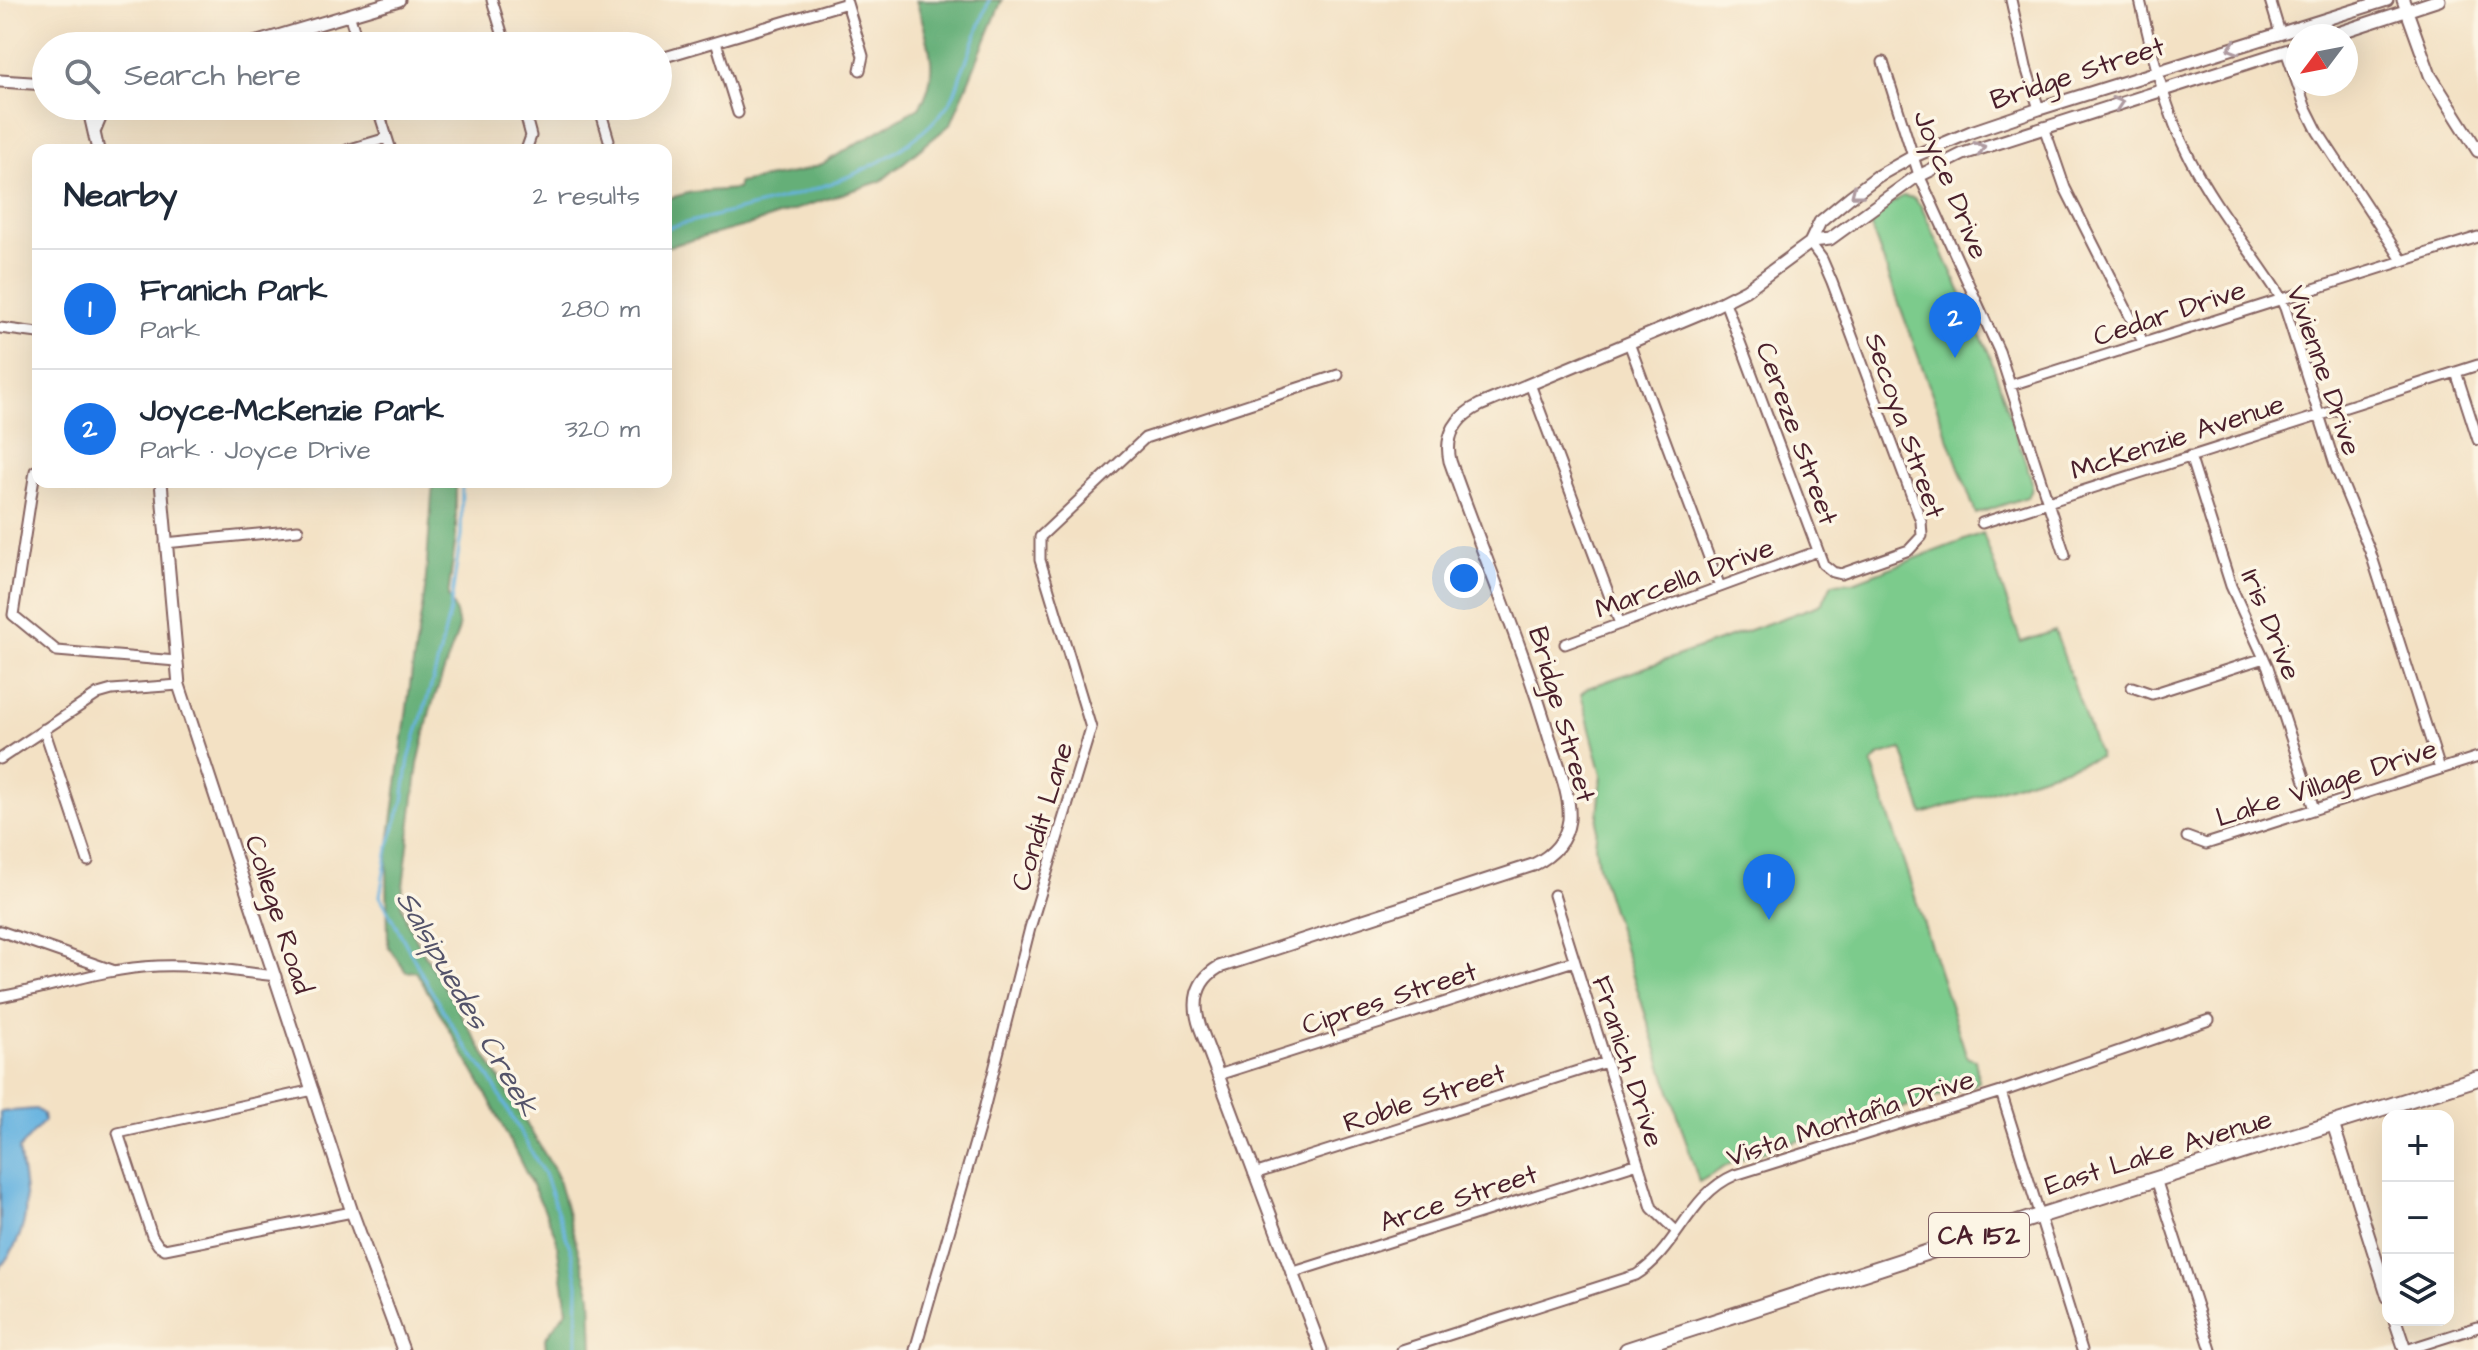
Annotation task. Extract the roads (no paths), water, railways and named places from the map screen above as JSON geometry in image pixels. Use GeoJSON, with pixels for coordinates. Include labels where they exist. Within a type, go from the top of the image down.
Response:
{"type":"FeatureCollection","features":[{"type":"Feature","properties":{"kind":"main road","name":"East Lake Avenue"},"geometry":{"type":"LineString","coordinates":[[1627,1350],[2478,1078]]}},
{"type":"Feature","properties":{"kind":"street"},"geometry":{"type":"LineString","coordinates":[[290,32],[399,0]]}},
{"type":"Feature","properties":{"kind":"street"},"geometry":{"type":"LineString","coordinates":[[492,0],[502,32]]}},
{"type":"Feature","properties":{"kind":"street"},"geometry":{"type":"LineString","coordinates":[[2011,0],[2039,109]]}},
{"type":"Feature","properties":{"kind":"street","name":"Vivienne Drive"},"geometry":{"type":"LineString","coordinates":[[2140,0],[2164,89],[2191,162],[2281,299],[2336,468],[2365,535],[2440,769]]}},
{"type":"Feature","properties":{"kind":"street"},"geometry":{"type":"LineString","coordinates":[[2270,0],[2280,33]]}},
{"type":"Feature","properties":{"kind":"street","name":"Bridge Street"},"geometry":{"type":"LineString","coordinates":[[1811,242],[1820,222],[1870,182],[1912,157],[1971,132],[2387,0]]}},
{"type":"Feature","properties":{"kind":"street"},"geometry":{"type":"LineString","coordinates":[[2358,24],[2405,5],[2439,0]]}},
{"type":"Feature","properties":{"kind":"street"},"geometry":{"type":"LineString","coordinates":[[672,55],[846,1],[863,56],[860,70]]}},
{"type":"Feature","properties":{"kind":"street"},"geometry":{"type":"LineString","coordinates":[[2405,5],[2430,75],[2478,151]]}},
{"type":"Feature","properties":{"kind":"street"},"geometry":{"type":"LineString","coordinates":[[349,14],[355,32]]}},
{"type":"Feature","properties":{"kind":"street"},"geometry":{"type":"LineString","coordinates":[[716,42],[738,113]]}},
{"type":"Feature","properties":{"kind":"street","name":"Bridge Street"},"geometry":{"type":"LineString","coordinates":[[1321,1350],[1197,1018],[1195,1004],[1202,983],[1213,970],[1533,865],[1551,854],[1565,836],[1569,821],[1568,802],[1554,750],[1524,657],[1449,453],[1451,434],[1463,415],[1480,405],[1725,302],[1811,242],[1830,239],[1919,175],[1963,154],[2286,51]]}},
{"type":"Feature","properties":{"kind":"street","name":"Joyce Drive"},"geometry":{"type":"LineString","coordinates":[[1883,62],[1919,175],[1994,338],[2065,555]]}},
{"type":"Feature","properties":{"kind":"street"},"geometry":{"type":"LineString","coordinates":[[0,81],[32,83]]}},
{"type":"Feature","properties":{"kind":"street"},"geometry":{"type":"LineString","coordinates":[[2303,96],[2318,132],[2402,260]]}},
{"type":"Feature","properties":{"kind":"street"},"geometry":{"type":"LineString","coordinates":[[91,120],[97,144]]}},
{"type":"Feature","properties":{"kind":"street"},"geometry":{"type":"LineString","coordinates":[[94,131],[99,120]]}},
{"type":"Feature","properties":{"kind":"street"},"geometry":{"type":"LineString","coordinates":[[381,120],[389,144]]}},
{"type":"Feature","properties":{"kind":"street"},"geometry":{"type":"LineString","coordinates":[[527,120],[531,136],[528,144]]}},
{"type":"Feature","properties":{"kind":"street"},"geometry":{"type":"LineString","coordinates":[[603,120],[609,140]]}},
{"type":"Feature","properties":{"kind":"street"},"geometry":{"type":"LineString","coordinates":[[2044,127],[2065,188],[2143,342]]}},
{"type":"Feature","properties":{"kind":"street"},"geometry":{"type":"LineString","coordinates":[[367,144],[387,138]]}},
{"type":"Feature","properties":{"kind":"street","name":"Cedar Drive"},"geometry":{"type":"LineString","coordinates":[[2011,385],[2478,237]]}},
{"type":"Feature","properties":{"kind":"street","name":"Secoya Street"},"geometry":{"type":"LineString","coordinates":[[1811,242],[1832,282],[1922,527],[1920,540],[1909,550],[1837,574]]}},
{"type":"Feature","properties":{"kind":"street","name":"Cereze Street"},"geometry":{"type":"LineString","coordinates":[[1725,302],[1818,551],[1826,567],[1837,574]]}},
{"type":"Feature","properties":{"kind":"street"},"geometry":{"type":"LineString","coordinates":[[0,328],[32,332]]}},
{"type":"Feature","properties":{"kind":"street"},"geometry":{"type":"LineString","coordinates":[[1629,343],[1720,587]]}},
{"type":"Feature","properties":{"kind":"street","name":"McKenzie Avenue"},"geometry":{"type":"LineString","coordinates":[[1982,523],[2478,365]]}},
{"type":"Feature","properties":{"kind":"street"},"geometry":{"type":"LineString","coordinates":[[2456,372],[2478,440]]}},
{"type":"Feature","properties":{"kind":"street","name":"Condit Lane"},"geometry":{"type":"LineString","coordinates":[[915,1350],[980,1125],[1030,928],[1091,728],[1040,560],[1040,537],[1145,438],[1338,375]]}},
{"type":"Feature","properties":{"kind":"street"},"geometry":{"type":"LineString","coordinates":[[1530,384],[1620,624]]}},
{"type":"Feature","properties":{"kind":"street","name":"Iris Drive"},"geometry":{"type":"LineString","coordinates":[[2190,456],[2238,605],[2264,658],[2314,809]]}},
{"type":"Feature","properties":{"kind":"street"},"geometry":{"type":"LineString","coordinates":[[32,488],[13,615],[57,651],[176,661]]}},
{"type":"Feature","properties":{"kind":"street","name":"College Road"},"geometry":{"type":"LineString","coordinates":[[161,488],[179,685],[352,1212],[403,1350]]}},
{"type":"Feature","properties":{"kind":"street"},"geometry":{"type":"LineString","coordinates":[[165,543],[298,530]]}},
{"type":"Feature","properties":{"kind":"street","name":"Marcella Drive"},"geometry":{"type":"LineString","coordinates":[[1565,644],[1818,551]]}},
{"type":"Feature","properties":{"kind":"street"},"geometry":{"type":"LineString","coordinates":[[2132,687],[2152,694],[2264,658]]}},
{"type":"Feature","properties":{"kind":"street"},"geometry":{"type":"LineString","coordinates":[[0,759],[98,694],[112,690],[179,685]]}},
{"type":"Feature","properties":{"kind":"street"},"geometry":{"type":"LineString","coordinates":[[44,729],[88,861]]}},
{"type":"Feature","properties":{"kind":"street","name":"Lake Village Drive"},"geometry":{"type":"LineString","coordinates":[[2187,837],[2206,844],[2478,757]]}},
{"type":"Feature","properties":{"kind":"street","name":"Franich Drive"},"geometry":{"type":"LineString","coordinates":[[1554,895],[1652,1208],[1676,1231]]}},
{"type":"Feature","properties":{"kind":"street"},"geometry":{"type":"LineString","coordinates":[[0,931],[112,970]]}},
{"type":"Feature","properties":{"kind":"street","name":"Cipres Street"},"geometry":{"type":"LineString","coordinates":[[1218,1075],[1574,961]]}},
{"type":"Feature","properties":{"kind":"street"},"geometry":{"type":"LineString","coordinates":[[0,997],[112,970],[169,966],[276,976]]}},
{"type":"Feature","properties":{"kind":"street","name":"Vista Montaña Drive"},"geometry":{"type":"LineString","coordinates":[[1402,1350],[1636,1275],[1657,1258],[1702,1197],[1728,1178],[2001,1092],[2209,1020]]}},
{"type":"Feature","properties":{"kind":"street","name":"Roble Street"},"geometry":{"type":"LineString","coordinates":[[1254,1174],[1606,1062]]}},
{"type":"Feature","properties":{"kind":"street"},"geometry":{"type":"LineString","coordinates":[[313,1090],[118,1133],[152,1236],[165,1249],[352,1212]]}},
{"type":"Feature","properties":{"kind":"street"},"geometry":{"type":"LineString","coordinates":[[2001,1092],[2082,1350]]}},
{"type":"Feature","properties":{"kind":"street"},"geometry":{"type":"LineString","coordinates":[[2333,1124],[2382,1278]]}},
{"type":"Feature","properties":{"kind":"street","name":"Arce Street"},"geometry":{"type":"LineString","coordinates":[[1291,1273],[1638,1163]]}},
{"type":"Feature","properties":{"kind":"street"},"geometry":{"type":"LineString","coordinates":[[2156,1179],[2211,1350]]}},
{"type":"Feature","properties":{"kind":"street"},"geometry":{"type":"LineString","coordinates":[[2397,1326],[2406,1350],[2478,1327]]}},
{"type":"Feature","properties":{"kind":"water"},"geometry":{"type":"Polygon","coordinates":[[[36,1109],[43,1114],[44,1121],[19,1149],[25,1197],[23,1224],[19,1238],[0,1268],[0,1112],[36,1109]]]}},
{"type":"Feature","properties":{"kind":"waterway","name":"Salsipuedes Creek"},"geometry":{"type":"LineString","coordinates":[[672,226],[820,187],[893,154],[924,131],[952,99],[989,0]]}},
{"type":"Feature","properties":{"kind":"waterway","name":"Salsipuedes Creek"},"geometry":{"type":"LineString","coordinates":[[462,488],[461,535],[450,610],[409,759],[403,801],[388,848],[380,896],[428,985],[462,1041],[490,1078],[544,1174],[572,1253],[578,1284],[577,1350]]}},
{"type":"Feature","properties":{"kind":"place","name":"Joyce-McKenzie Park"},"geometry":{"type":"Point","coordinates":[1955,358]}},
{"type":"Feature","properties":{"kind":"place","name":"Franich Park"},"geometry":{"type":"Point","coordinates":[1769,920]}}]}
